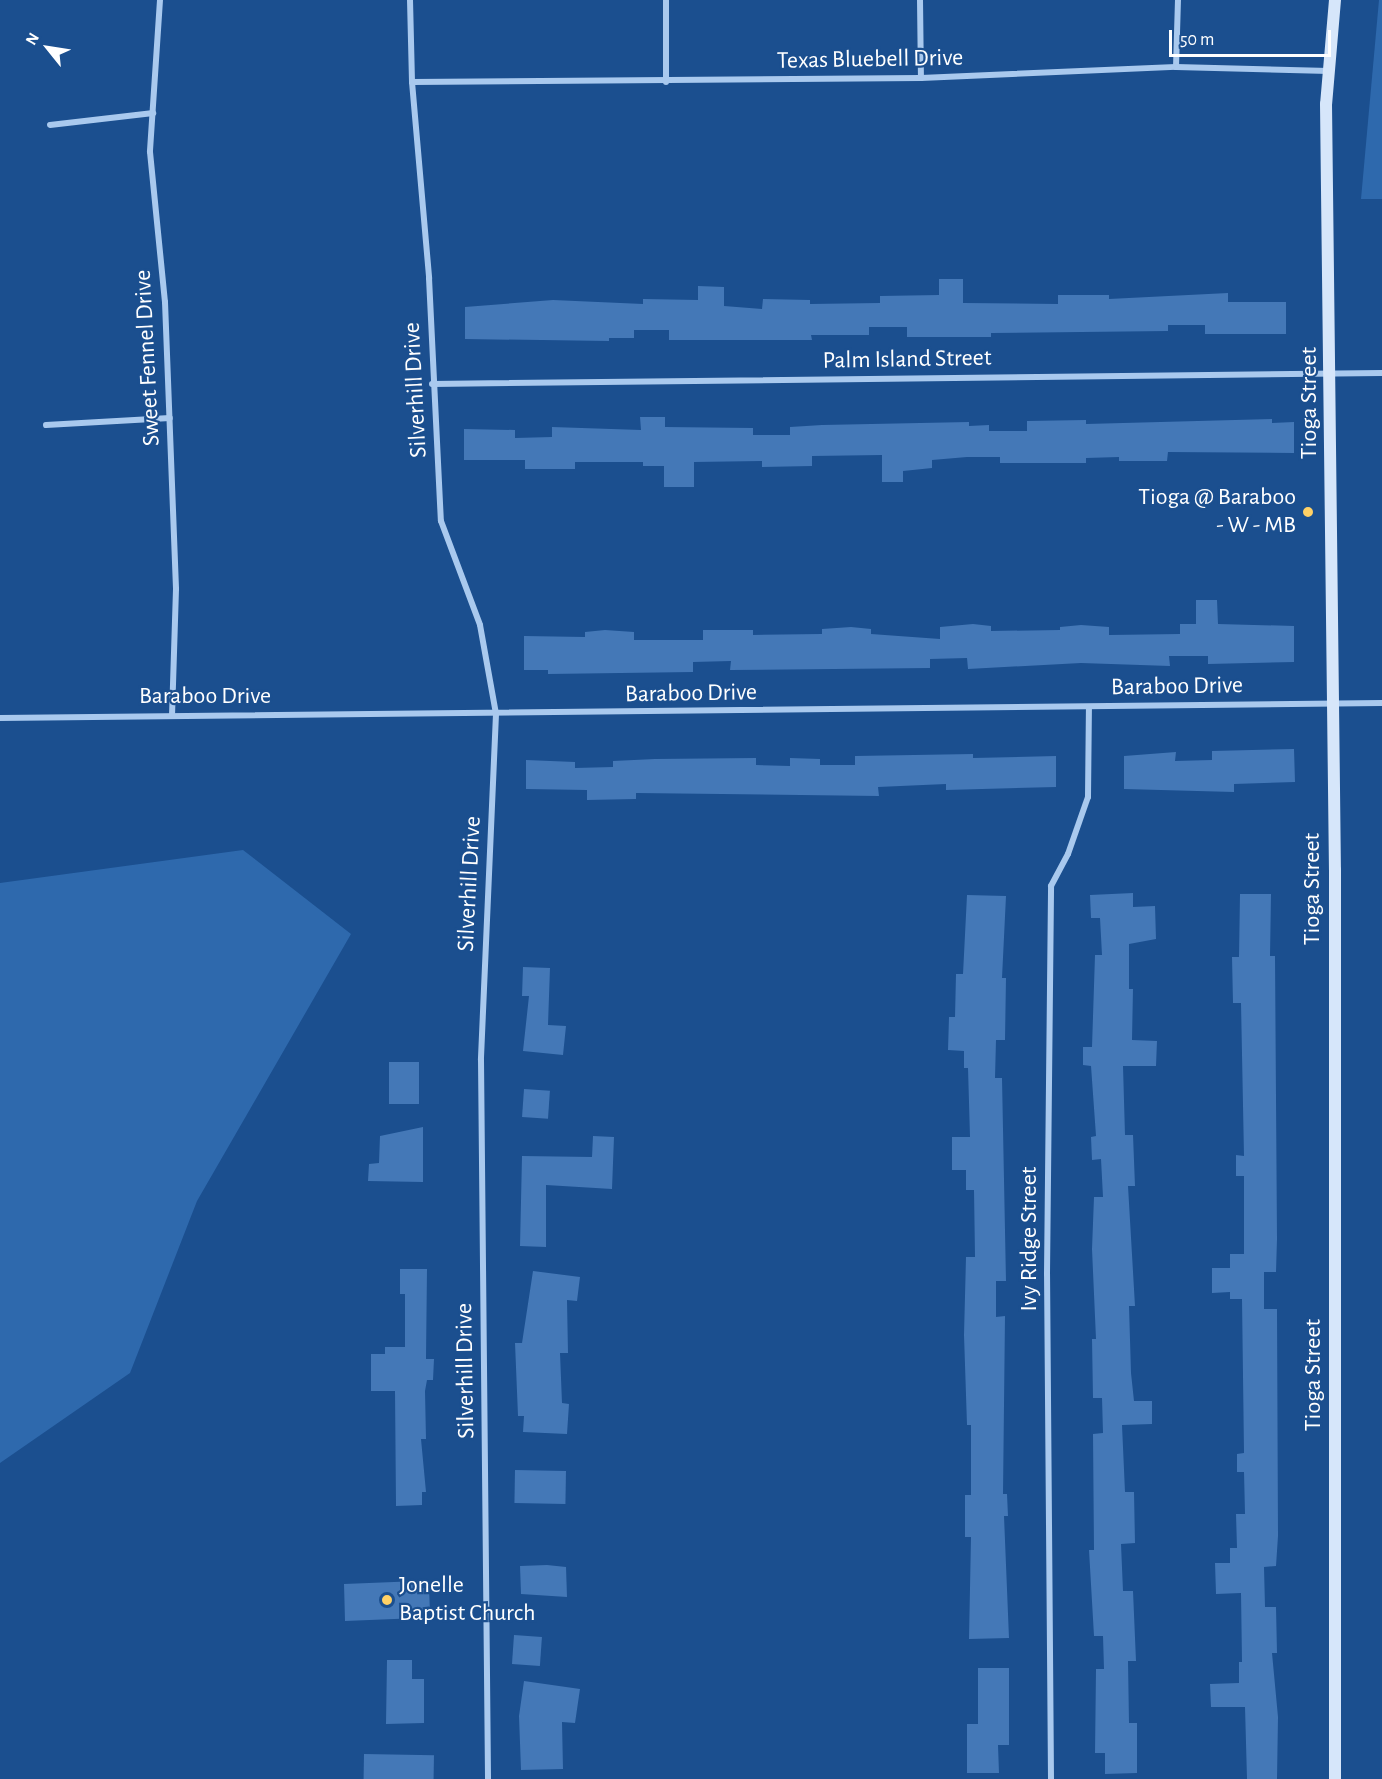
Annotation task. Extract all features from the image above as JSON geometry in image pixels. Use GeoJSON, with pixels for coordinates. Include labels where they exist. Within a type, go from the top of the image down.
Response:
{"type":"FeatureCollection","features":[{"type":"Feature","properties":{"kind":"street","name":"Sweet Fennel Drive"},"geometry":{"type":"LineString","coordinates":[[160,0],[150,152],[165,302],[170,418],[176,589],[172,715]]}},
{"type":"Feature","properties":{"kind":"street","name":"Silverhill Drive"},"geometry":{"type":"LineString","coordinates":[[410,0],[412,82],[429,278],[432,384],[441,521],[480,625],[496,714],[481,1060],[488,1779]]}},
{"type":"Feature","properties":{"kind":"street"},"geometry":{"type":"LineString","coordinates":[[666,0],[666,82]]}},
{"type":"Feature","properties":{"kind":"street"},"geometry":{"type":"LineString","coordinates":[[920,0],[921,78]]}},
{"type":"Feature","properties":{"kind":"street"},"geometry":{"type":"LineString","coordinates":[[1176,67],[1178,0]]}},
{"type":"Feature","properties":{"kind":"street","name":"Tioga Street"},"geometry":{"type":"LineString","coordinates":[[1335,0],[1326,104],[1332,373],[1331,704],[1335,870],[1335,1779]]}},
{"type":"Feature","properties":{"kind":"street","name":"Texas Bluebell Drive"},"geometry":{"type":"LineString","coordinates":[[412,82],[666,82],[921,78],[1176,67],[1329,71]]}},
{"type":"Feature","properties":{"kind":"street"},"geometry":{"type":"LineString","coordinates":[[50,125],[153,113]]}},
{"type":"Feature","properties":{"kind":"street","name":"Palm Island Street"},"geometry":{"type":"LineString","coordinates":[[432,384],[1382,373]]}},
{"type":"Feature","properties":{"kind":"street"},"geometry":{"type":"LineString","coordinates":[[46,425],[170,418]]}},
{"type":"Feature","properties":{"kind":"street","name":"Baraboo Drive"},"geometry":{"type":"LineString","coordinates":[[0,718],[1382,703]]}},
{"type":"Feature","properties":{"kind":"street","name":"Ivy Ridge Street"},"geometry":{"type":"LineString","coordinates":[[1051,1779],[1047,1274],[1051,886],[1088,797],[1089,706]]}},
{"type":"Feature","properties":{"kind":"shaded area"},"geometry":{"type":"Polygon","coordinates":[[[1379,0],[1382,0],[1382,199],[1361,199],[1379,0]]]}},
{"type":"Feature","properties":{"kind":"shaded area"},"geometry":{"type":"Polygon","coordinates":[[[243,850],[351,934],[197,1201],[130,1373],[0,1463],[0,883],[243,850]]]}},
{"type":"Feature","properties":{"kind":"building"},"geometry":{"type":"Polygon","coordinates":[[[939,279],[963,279],[963,303],[1058,304],[1058,295],[1109,295],[1109,299],[1228,293],[1228,302],[1286,302],[1286,334],[1205,334],[1205,325],[1168,325],[1168,331],[991,333],[991,337],[907,337],[907,327],[869,327],[869,335],[811,335],[812,340],[669,340],[669,330],[634,330],[634,338],[609,338],[609,341],[465,339],[465,307],[553,300],[643,304],[643,299],[698,300],[698,286],[724,287],[724,306],[762,309],[763,299],[810,300],[810,304],[880,303],[880,296],[939,295],[939,279]]]}},
{"type":"Feature","properties":{"kind":"building"},"geometry":{"type":"Polygon","coordinates":[[[640,417],[665,417],[665,427],[753,428],[753,435],[790,435],[790,427],[822,425],[969,422],[969,426],[989,425],[989,431],[1027,431],[1027,421],[1086,420],[1086,424],[1272,419],[1272,423],[1294,422],[1294,453],[1168,452],[1167,461],[1119,461],[1119,457],[1086,458],[1086,463],[1000,463],[1000,457],[967,457],[932,460],[932,468],[903,471],[903,482],[882,482],[882,455],[812,456],[812,466],[762,467],[762,461],[694,462],[694,487],[664,487],[664,466],[643,466],[643,462],[575,462],[575,469],[525,469],[525,460],[464,460],[464,429],[515,430],[515,438],[552,437],[552,427],[641,430],[640,417]]]}},
{"type":"Feature","properties":{"kind":"building"},"geometry":{"type":"Polygon","coordinates":[[[1196,600],[1217,600],[1218,624],[1294,626],[1294,662],[1208,664],[1208,656],[1169,656],[1170,666],[1081,663],[968,669],[967,658],[930,659],[930,668],[730,670],[731,661],[693,662],[693,672],[548,674],[548,670],[524,670],[524,636],[585,637],[585,632],[605,630],[634,632],[634,640],[703,640],[703,630],[753,630],[753,635],[822,634],[822,629],[851,627],[871,629],[871,634],[940,639],[940,627],[973,624],[991,626],[991,631],[1060,630],[1060,627],[1081,625],[1109,627],[1109,635],[1180,634],[1180,624],[1196,624],[1196,600]]]}},
{"type":"Feature","properties":{"kind":"building"},"geometry":{"type":"Polygon","coordinates":[[[1294,749],[1295,782],[1234,784],[1234,792],[1124,789],[1124,756],[1176,752],[1175,761],[1212,760],[1212,751],[1294,749]]]}},
{"type":"Feature","properties":{"kind":"building"},"geometry":{"type":"Polygon","coordinates":[[[973,754],[973,758],[1056,756],[1056,787],[946,790],[946,784],[878,787],[879,796],[636,793],[636,799],[587,800],[587,790],[526,789],[526,760],[575,762],[575,768],[613,767],[613,761],[756,758],[756,765],[790,766],[790,758],[820,759],[820,765],[855,765],[855,756],[973,754]]]}},
{"type":"Feature","properties":{"kind":"building"},"geometry":{"type":"Polygon","coordinates":[[[1133,893],[1133,907],[1155,906],[1156,939],[1129,944],[1129,989],[1133,989],[1132,1040],[1157,1041],[1156,1066],[1123,1066],[1125,1135],[1133,1135],[1135,1186],[1128,1186],[1135,1306],[1129,1306],[1131,1373],[1134,1401],[1152,1401],[1152,1424],[1122,1425],[1125,1492],[1134,1492],[1135,1543],[1121,1544],[1123,1591],[1133,1591],[1136,1661],[1128,1661],[1129,1723],[1137,1723],[1137,1773],[1105,1774],[1105,1753],[1095,1753],[1096,1669],[1104,1669],[1103,1636],[1094,1636],[1089,1550],[1094,1550],[1093,1434],[1103,1433],[1102,1398],[1093,1398],[1092,1339],[1096,1339],[1092,1249],[1094,1197],[1103,1197],[1101,1159],[1092,1160],[1091,1137],[1096,1136],[1091,1066],[1083,1065],[1083,1047],[1092,1047],[1095,955],[1102,955],[1100,918],[1091,918],[1090,895],[1133,893]]]}},
{"type":"Feature","properties":{"kind":"building"},"geometry":{"type":"Polygon","coordinates":[[[1240,894],[1271,894],[1270,956],[1275,956],[1276,1272],[1264,1272],[1264,1309],[1277,1309],[1278,1536],[1276,1566],[1264,1567],[1265,1607],[1276,1607],[1277,1653],[1272,1653],[1278,1717],[1277,1779],[1247,1779],[1245,1707],[1211,1707],[1210,1684],[1239,1683],[1239,1662],[1242,1662],[1241,1593],[1216,1594],[1215,1563],[1230,1563],[1230,1548],[1237,1548],[1236,1514],[1245,1514],[1244,1472],[1237,1472],[1237,1454],[1244,1453],[1242,1299],[1230,1299],[1230,1292],[1212,1293],[1212,1268],[1230,1268],[1230,1254],[1244,1254],[1244,1176],[1236,1176],[1236,1155],[1244,1156],[1241,1003],[1233,1003],[1232,957],[1239,957],[1240,894]]]}},
{"type":"Feature","properties":{"kind":"building"},"geometry":{"type":"Polygon","coordinates":[[[967,895],[1006,896],[1002,978],[1006,978],[1005,1040],[996,1040],[995,1078],[1002,1078],[1006,1281],[996,1281],[996,1317],[1005,1316],[1003,1494],[1007,1494],[1008,1516],[1004,1516],[1009,1638],[969,1639],[971,1537],[965,1537],[965,1495],[971,1495],[971,1425],[967,1425],[964,1335],[966,1257],[975,1257],[974,1190],[966,1190],[966,1170],[952,1170],[952,1137],[970,1137],[968,1068],[964,1068],[964,1051],[948,1050],[949,1017],[955,1017],[956,974],[963,974],[967,895]]]}},
{"type":"Feature","properties":{"kind":"building"},"geometry":{"type":"Polygon","coordinates":[[[523,967],[550,968],[548,1025],[566,1026],[563,1055],[523,1051],[529,996],[522,996],[523,967]]]}},
{"type":"Feature","properties":{"kind":"building"},"geometry":{"type":"Polygon","coordinates":[[[389,1062],[419,1062],[419,1104],[389,1104],[389,1062]]]}},
{"type":"Feature","properties":{"kind":"building"},"geometry":{"type":"Polygon","coordinates":[[[524,1089],[550,1091],[548,1119],[522,1117],[524,1089]]]}},
{"type":"Feature","properties":{"kind":"building"},"geometry":{"type":"Polygon","coordinates":[[[423,1127],[423,1182],[368,1181],[369,1164],[379,1163],[380,1136],[423,1127]]]}},
{"type":"Feature","properties":{"kind":"building"},"geometry":{"type":"Polygon","coordinates":[[[593,1136],[614,1137],[612,1189],[546,1185],[546,1247],[520,1246],[522,1156],[592,1157],[593,1136]]]}},
{"type":"Feature","properties":{"kind":"building"},"geometry":{"type":"Polygon","coordinates":[[[400,1269],[427,1269],[426,1359],[434,1359],[433,1380],[427,1380],[425,1391],[426,1439],[421,1439],[426,1492],[422,1492],[422,1505],[396,1506],[395,1391],[371,1391],[371,1354],[385,1354],[385,1347],[405,1347],[405,1294],[400,1294],[400,1269]]]}},
{"type":"Feature","properties":{"kind":"building"},"geometry":{"type":"Polygon","coordinates":[[[533,1271],[580,1277],[577,1301],[567,1300],[568,1353],[560,1353],[562,1403],[569,1404],[567,1434],[523,1432],[524,1416],[518,1416],[515,1343],[522,1343],[533,1271]]]}},
{"type":"Feature","properties":{"kind":"building"},"geometry":{"type":"Polygon","coordinates":[[[515,1470],[566,1471],[565,1504],[514,1503],[515,1470]]]}},
{"type":"Feature","properties":{"kind":"building"},"geometry":{"type":"Polygon","coordinates":[[[520,1566],[566,1567],[567,1597],[521,1594],[520,1566]]]}},
{"type":"Feature","properties":{"kind":"building","name":"Jonelle Baptist Church"},"geometry":{"type":"Polygon","coordinates":[[[419,1581],[419,1588],[429,1588],[430,1612],[418,1612],[419,1618],[345,1621],[344,1584],[419,1581]]]}},
{"type":"Feature","properties":{"kind":"building"},"geometry":{"type":"Polygon","coordinates":[[[514,1635],[542,1637],[540,1666],[512,1664],[514,1635]]]}},
{"type":"Feature","properties":{"kind":"building"},"geometry":{"type":"Polygon","coordinates":[[[387,1660],[412,1660],[412,1679],[424,1679],[424,1723],[386,1724],[387,1660]]]}},
{"type":"Feature","properties":{"kind":"building"},"geometry":{"type":"Polygon","coordinates":[[[978,1668],[1009,1668],[1009,1745],[998,1745],[999,1773],[967,1773],[967,1724],[978,1724],[978,1668]]]}},
{"type":"Feature","properties":{"kind":"building"},"geometry":{"type":"Polygon","coordinates":[[[524,1681],[580,1689],[575,1723],[562,1722],[563,1769],[521,1770],[519,1716],[524,1681]]]}},
{"type":"Feature","properties":{"kind":"building"},"geometry":{"type":"Polygon","coordinates":[[[364,1754],[434,1755],[434,1779],[364,1779],[364,1754]]]}},
{"type":"Feature","properties":{"kind":"place","name":"Tioga @ Baraboo - W - MB"},"geometry":{"type":"Point","coordinates":[1308,512]}},
{"type":"Feature","properties":{"kind":"place","name":"Jonelle Baptist Church"},"geometry":{"type":"Point","coordinates":[387,1600]}}]}
